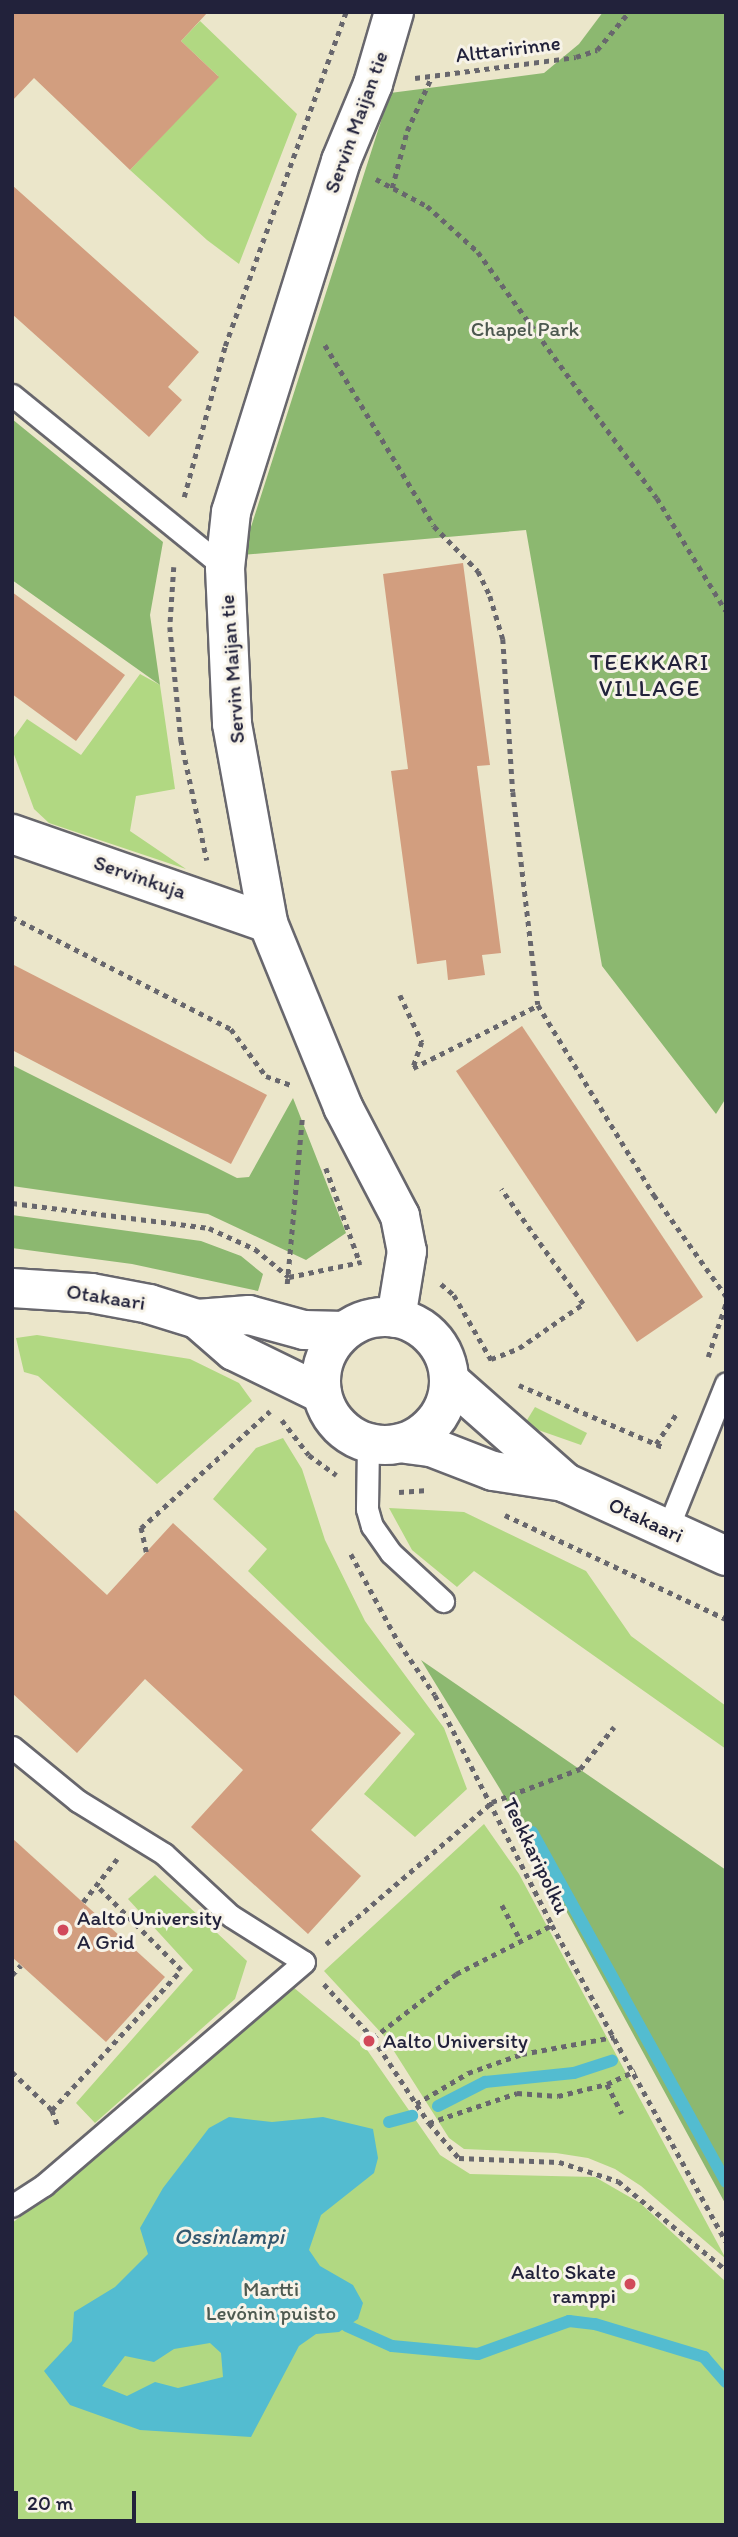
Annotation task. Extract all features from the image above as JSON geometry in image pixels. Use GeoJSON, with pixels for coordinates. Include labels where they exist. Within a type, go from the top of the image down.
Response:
{"type":"FeatureCollection","features":[{"type":"Feature","properties":{"kind":"street","name":"Servin Maijan tie"},"geometry":{"type":"LineString","coordinates":[[394,12],[373,85],[341,161],[232,512],[225,568],[232,724],[268,923],[344,1107],[400,1216],[407,1251],[396,1318]]}},
{"type":"Feature","properties":{"kind":"street","name":"Servinkuja"},"geometry":{"type":"LineString","coordinates":[[12,834],[268,923]]}},
{"type":"Feature","properties":{"kind":"street","name":"Otakaari"},"geometry":{"type":"LineString","coordinates":[[12,1288],[90,1293],[197,1319],[250,1315],[304,1329],[344,1331]]}},
{"type":"Feature","properties":{"kind":"street"},"geometry":{"type":"LineString","coordinates":[[372,1318],[396,1318],[422,1328],[436,1342],[449,1380],[440,1416],[406,1444],[368,1444],[337,1425],[321,1394],[327,1353],[344,1331],[372,1318]]}},
{"type":"Feature","properties":{"kind":"street","name":"Otakaari"},"geometry":{"type":"LineString","coordinates":[[197,1319],[234,1351],[321,1394]]}},
{"type":"Feature","properties":{"kind":"street","name":"Otakaari"},"geometry":{"type":"LineString","coordinates":[[449,1380],[566,1483]]}},
{"type":"Feature","properties":{"kind":"street","name":"Otakaari"},"geometry":{"type":"LineString","coordinates":[[406,1444],[431,1447],[493,1471],[566,1483],[726,1556]]}},
{"type":"Feature","properties":{"kind":"lane"},"geometry":{"type":"LineString","coordinates":[[12,395],[225,568]]}},
{"type":"Feature","properties":{"kind":"lane"},"geometry":{"type":"LineString","coordinates":[[667,1530],[726,1383]]}},
{"type":"Feature","properties":{"kind":"lane"},"geometry":{"type":"LineString","coordinates":[[368,1444],[367,1509],[372,1526],[391,1553],[443,1601]]}},
{"type":"Feature","properties":{"kind":"lane"},"geometry":{"type":"LineString","coordinates":[[12,1747],[78,1801],[164,1854],[232,1916],[304,1962],[44,2185],[12,2206]]}},
{"type":"Feature","properties":{"kind":"path","name":"Alttaririnne"},"geometry":{"type":"LineString","coordinates":[[373,85],[586,54],[597,50],[629,12]]}},
{"type":"Feature","properties":{"kind":"path"},"geometry":{"type":"LineString","coordinates":[[392,188],[407,131],[433,75]]}},
{"type":"Feature","properties":{"kind":"path"},"geometry":{"type":"LineString","coordinates":[[341,161],[427,206],[478,252],[657,498],[726,611]]}},
{"type":"Feature","properties":{"kind":"path"},"geometry":{"type":"LineString","coordinates":[[297,300],[435,526],[478,572],[490,596],[503,639],[513,792],[538,1006],[654,1195],[726,1296]]}},
{"type":"Feature","properties":{"kind":"path"},"geometry":{"type":"LineString","coordinates":[[12,917],[231,1029],[267,1076],[298,1087]]}},
{"type":"Feature","properties":{"kind":"path"},"geometry":{"type":"LineString","coordinates":[[400,995],[422,1042],[413,1069],[538,1006]]}},
{"type":"Feature","properties":{"kind":"path"},"geometry":{"type":"LineString","coordinates":[[13,1202],[209,1228],[254,1249],[289,1277],[303,1103]]}},
{"type":"Feature","properties":{"kind":"path"},"geometry":{"type":"LineString","coordinates":[[491,1359],[519,1348],[583,1304],[501,1189]]}},
{"type":"Feature","properties":{"kind":"path"},"geometry":{"type":"LineString","coordinates":[[513,1382],[695,1462]]}},
{"type":"Feature","properties":{"kind":"path"},"geometry":{"type":"LineString","coordinates":[[146,1552],[141,1528],[273,1408]]}},
{"type":"Feature","properties":{"kind":"path"},"geometry":{"type":"LineString","coordinates":[[494,1510],[726,1619]]}},
{"type":"Feature","properties":{"kind":"path","name":"Teekkaripolku"},"geometry":{"type":"LineString","coordinates":[[349,1550],[363,1582],[435,1695],[492,1802],[552,1926],[635,2071],[726,2241]]}},
{"type":"Feature","properties":{"kind":"path"},"geometry":{"type":"LineString","coordinates":[[614,1727],[580,1769],[492,1802],[304,1962],[373,2038],[415,2104],[459,2158],[559,2162],[618,2180],[726,2270]]}},
{"type":"Feature","properties":{"kind":"path"},"geometry":{"type":"LineString","coordinates":[[83,1902],[135,1836]]}},
{"type":"Feature","properties":{"kind":"path"},"geometry":{"type":"LineString","coordinates":[[52,2110],[181,1970],[97,1886]]}},
{"type":"Feature","properties":{"kind":"path"},"geometry":{"type":"LineString","coordinates":[[502,1905],[521,1941]]}},
{"type":"Feature","properties":{"kind":"path"},"geometry":{"type":"LineString","coordinates":[[373,2038],[456,1974],[552,1926]]}},
{"type":"Feature","properties":{"kind":"path"},"geometry":{"type":"LineString","coordinates":[[12,1975],[21,1965]]}},
{"type":"Feature","properties":{"kind":"path"},"geometry":{"type":"LineString","coordinates":[[415,2104],[468,2073],[522,2054],[614,2037]]}},
{"type":"Feature","properties":{"kind":"path"},"geometry":{"type":"LineString","coordinates":[[429,2123],[517,2093],[558,2096],[607,2084],[635,2071]]}},
{"type":"Feature","properties":{"kind":"path"},"geometry":{"type":"LineString","coordinates":[[12,2073],[52,2110],[61,2125],[56,2132]]}},
{"type":"Feature","properties":{"kind":"path"},"geometry":{"type":"LineString","coordinates":[[607,2084],[622,2113]]}},
{"type":"Feature","properties":{"kind":"green space","name":"Chapel Park"},"geometry":{"type":"Polygon","coordinates":[[[603,12],[726,12],[726,1098],[716,1114],[602,966],[526,530],[242,555],[390,93],[544,73],[579,44],[603,12]]]}},
{"type":"Feature","properties":{"kind":"green space"},"geometry":{"type":"Polygon","coordinates":[[[200,21],[297,114],[239,264],[207,240],[130,170],[218,76],[181,41],[200,21]]]}},
{"type":"Feature","properties":{"kind":"green space"},"geometry":{"type":"Polygon","coordinates":[[[12,419],[163,542],[150,615],[160,685],[12,580],[12,419]]]}},
{"type":"Feature","properties":{"kind":"green space"},"geometry":{"type":"Polygon","coordinates":[[[140,674],[160,685],[175,789],[136,796],[130,831],[186,869],[49,823],[34,809],[12,749],[12,740],[27,719],[81,755],[140,674]]]}},
{"type":"Feature","properties":{"kind":"green space"},"geometry":{"type":"Polygon","coordinates":[[[12,1065],[237,1178],[249,1177],[293,1098],[346,1233],[306,1260],[208,1214],[12,1186],[12,1065]]]}},
{"type":"Feature","properties":{"kind":"green space"},"geometry":{"type":"Polygon","coordinates":[[[12,1215],[201,1241],[241,1256],[263,1274],[258,1291],[132,1264],[12,1248],[12,1215]]]}},
{"type":"Feature","properties":{"kind":"green space"},"geometry":{"type":"Polygon","coordinates":[[[37,1335],[190,1359],[239,1383],[252,1401],[157,1484],[38,1376],[24,1372],[16,1338],[37,1335]]]}},
{"type":"Feature","properties":{"kind":"green space"},"geometry":{"type":"Polygon","coordinates":[[[535,1407],[587,1433],[581,1445],[524,1425],[535,1407]]]}},
{"type":"Feature","properties":{"kind":"green space"},"geometry":{"type":"Polygon","coordinates":[[[283,1438],[302,1469],[325,1540],[365,1621],[444,1728],[467,1789],[415,1837],[364,1794],[415,1734],[248,1571],[267,1549],[213,1499],[256,1448],[283,1438]]]}},
{"type":"Feature","properties":{"kind":"green space"},"geometry":{"type":"Polygon","coordinates":[[[389,1508],[464,1512],[586,1571],[631,1636],[726,1706],[726,1749],[474,1571],[457,1587],[412,1550],[389,1508]]]}},
{"type":"Feature","properties":{"kind":"green space"},"geometry":{"type":"Polygon","coordinates":[[[421,1660],[726,1870],[726,2205],[500,1789],[421,1660]]]}},
{"type":"Feature","properties":{"kind":"green space"},"geometry":{"type":"Polygon","coordinates":[[[484,1824],[519,1874],[726,2259],[641,2186],[615,2169],[588,2158],[556,2153],[464,2149],[449,2138],[385,2037],[324,1971],[484,1824]]]}},
{"type":"Feature","properties":{"kind":"green space"},"geometry":{"type":"Polygon","coordinates":[[[155,1875],[247,1961],[235,1999],[95,2123],[76,2103],[193,1970],[128,1899],[155,1875]]]}},
{"type":"Feature","properties":{"kind":"green space","name":"Martti Levónin puisto"},"geometry":{"type":"Polygon","coordinates":[[[293,1987],[365,2047],[440,2155],[470,2174],[595,2177],[640,2203],[726,2282],[726,2525],[12,2525],[12,2223],[63,2185],[293,1987]]]}},
{"type":"Feature","properties":{"kind":"water","name":"Ossinlampi"},"geometry":{"type":"Polygon","coordinates":[[[229,2117],[272,2122],[323,2117],[373,2129],[378,2158],[374,2173],[321,2215],[309,2250],[320,2266],[353,2285],[363,2303],[358,2319],[339,2332],[316,2334],[299,2346],[251,2437],[140,2430],[70,2405],[44,2371],[72,2341],[74,2312],[115,2287],[148,2254],[140,2228],[163,2188],[209,2128],[229,2117]],[[210,2343],[174,2349],[154,2362],[125,2356],[102,2386],[127,2396],[155,2382],[178,2388],[223,2377],[221,2353],[210,2343]]]}},
{"type":"Feature","properties":{"kind":"building"},"geometry":{"type":"Polygon","coordinates":[[[12,12],[208,12],[181,41],[219,77],[130,170],[34,78],[12,101],[12,12]]]}},
{"type":"Feature","properties":{"kind":"building"},"geometry":{"type":"Polygon","coordinates":[[[12,185],[199,352],[168,387],[182,400],[149,437],[12,314],[12,185]]]}},
{"type":"Feature","properties":{"kind":"building"},"geometry":{"type":"Polygon","coordinates":[[[463,563],[490,765],[477,766],[501,953],[482,955],[485,975],[448,980],[446,960],[417,964],[391,771],[408,769],[383,574],[463,563]]]}},
{"type":"Feature","properties":{"kind":"building"},"geometry":{"type":"Polygon","coordinates":[[[12,592],[125,675],[76,741],[12,694],[12,592]]]}},
{"type":"Feature","properties":{"kind":"building"},"geometry":{"type":"Polygon","coordinates":[[[12,964],[267,1095],[231,1164],[12,1050],[12,964]]]}},
{"type":"Feature","properties":{"kind":"building"},"geometry":{"type":"Polygon","coordinates":[[[522,1026],[703,1297],[637,1342],[456,1071],[522,1026]]]}},
{"type":"Feature","properties":{"kind":"building"},"geometry":{"type":"Polygon","coordinates":[[[12,1508],[107,1595],[173,1523],[401,1733],[311,1830],[361,1876],[308,1934],[191,1827],[243,1770],[145,1679],[77,1753],[12,1693],[12,1508]]]}},
{"type":"Feature","properties":{"kind":"building","name":"Aalto University A Grid"},"geometry":{"type":"Polygon","coordinates":[[[12,1838],[165,1977],[106,2042],[12,1957],[12,1838]]]}},
{"type":"Feature","properties":{"kind":"waterway"},"geometry":{"type":"LineString","coordinates":[[532,1832],[726,2182]]}},
{"type":"Feature","properties":{"kind":"waterway"},"geometry":{"type":"LineString","coordinates":[[438,2106],[485,2082],[574,2073],[612,2061]]}},
{"type":"Feature","properties":{"kind":"waterway"},"geometry":{"type":"LineString","coordinates":[[389,2122],[412,2116]]}},
{"type":"Feature","properties":{"kind":"waterway"},"geometry":{"type":"LineString","coordinates":[[347,2326],[392,2346],[478,2354],[569,2321],[595,2324],[704,2357],[726,2382]]}},
{"type":"Feature","properties":{"kind":"place","name":"Aalto University A Grid"},"geometry":{"type":"Point","coordinates":[63,1930]}},
{"type":"Feature","properties":{"kind":"place","name":"Aalto University"},"geometry":{"type":"Point","coordinates":[369,2041]}},
{"type":"Feature","properties":{"kind":"place","name":"Aalto Skate ramppi"},"geometry":{"type":"Point","coordinates":[630,2284]}},
{"type":"Feature","properties":{"kind":"district","name":"TEEKKARI VILLAGE"},"geometry":{"type":"Point","coordinates":[650,675]}}]}
